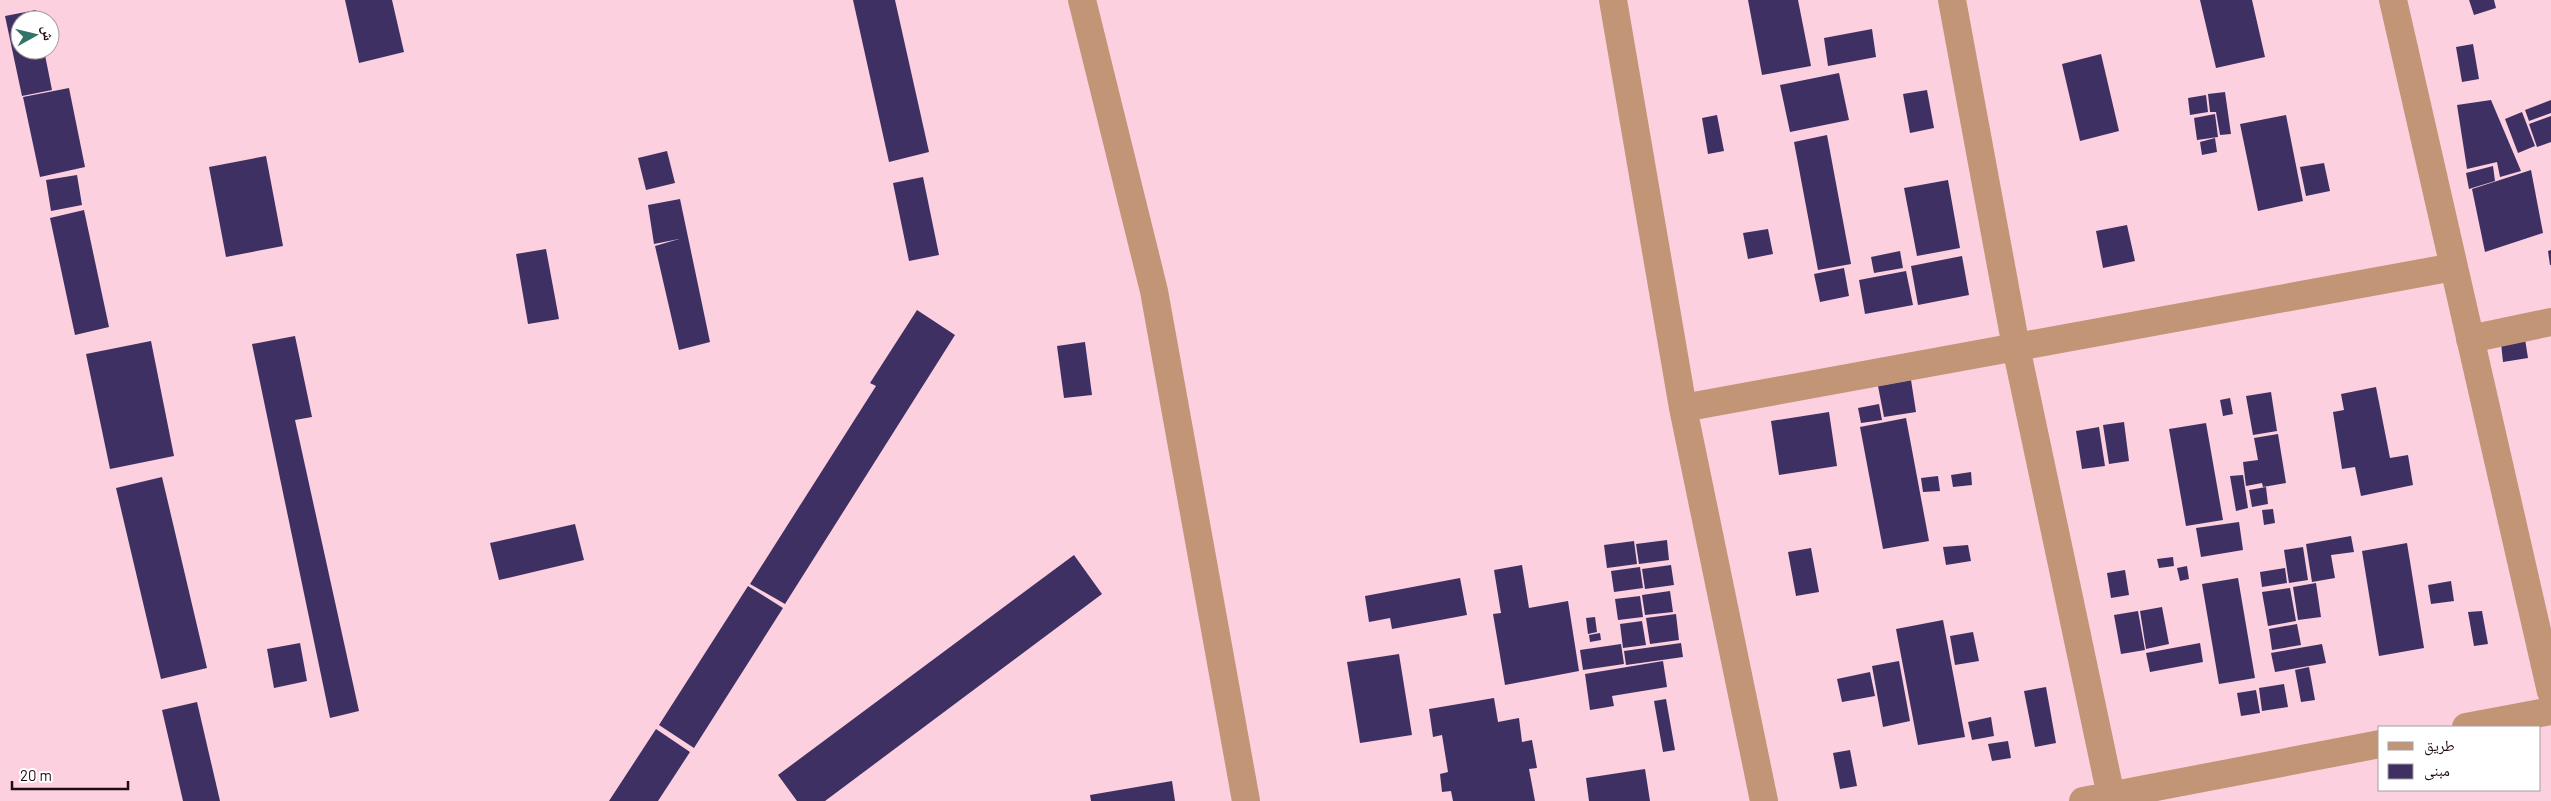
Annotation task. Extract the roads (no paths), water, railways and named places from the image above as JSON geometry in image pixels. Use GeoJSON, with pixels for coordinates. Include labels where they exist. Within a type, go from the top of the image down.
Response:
{"type":"FeatureCollection","features":[{"type":"Feature","properties":{"kind":"street"},"geometry":{"type":"LineString","coordinates":[[1082,0],[1154,291],[1246,801]]}},
{"type":"Feature","properties":{"kind":"street"},"geometry":{"type":"LineString","coordinates":[[1613,0],[1683,408],[1764,801]]}},
{"type":"Feature","properties":{"kind":"street"},"geometry":{"type":"LineString","coordinates":[[1952,0],[2016,347],[2112,799]]}},
{"type":"Feature","properties":{"kind":"street"},"geometry":{"type":"LineString","coordinates":[[2393,0],[2551,692]]}},
{"type":"Feature","properties":{"kind":"street"},"geometry":{"type":"LineString","coordinates":[[1683,408],[2454,267]]}},
{"type":"Feature","properties":{"kind":"street"},"geometry":{"type":"LineString","coordinates":[[2470,339],[2551,322]]}},
{"type":"Feature","properties":{"kind":"street"},"geometry":{"type":"LineString","coordinates":[[2471,726],[2551,711]]}},
{"type":"Feature","properties":{"kind":"street"},"geometry":{"type":"LineString","coordinates":[[2084,801],[2112,799],[2378,744]]}}]}
